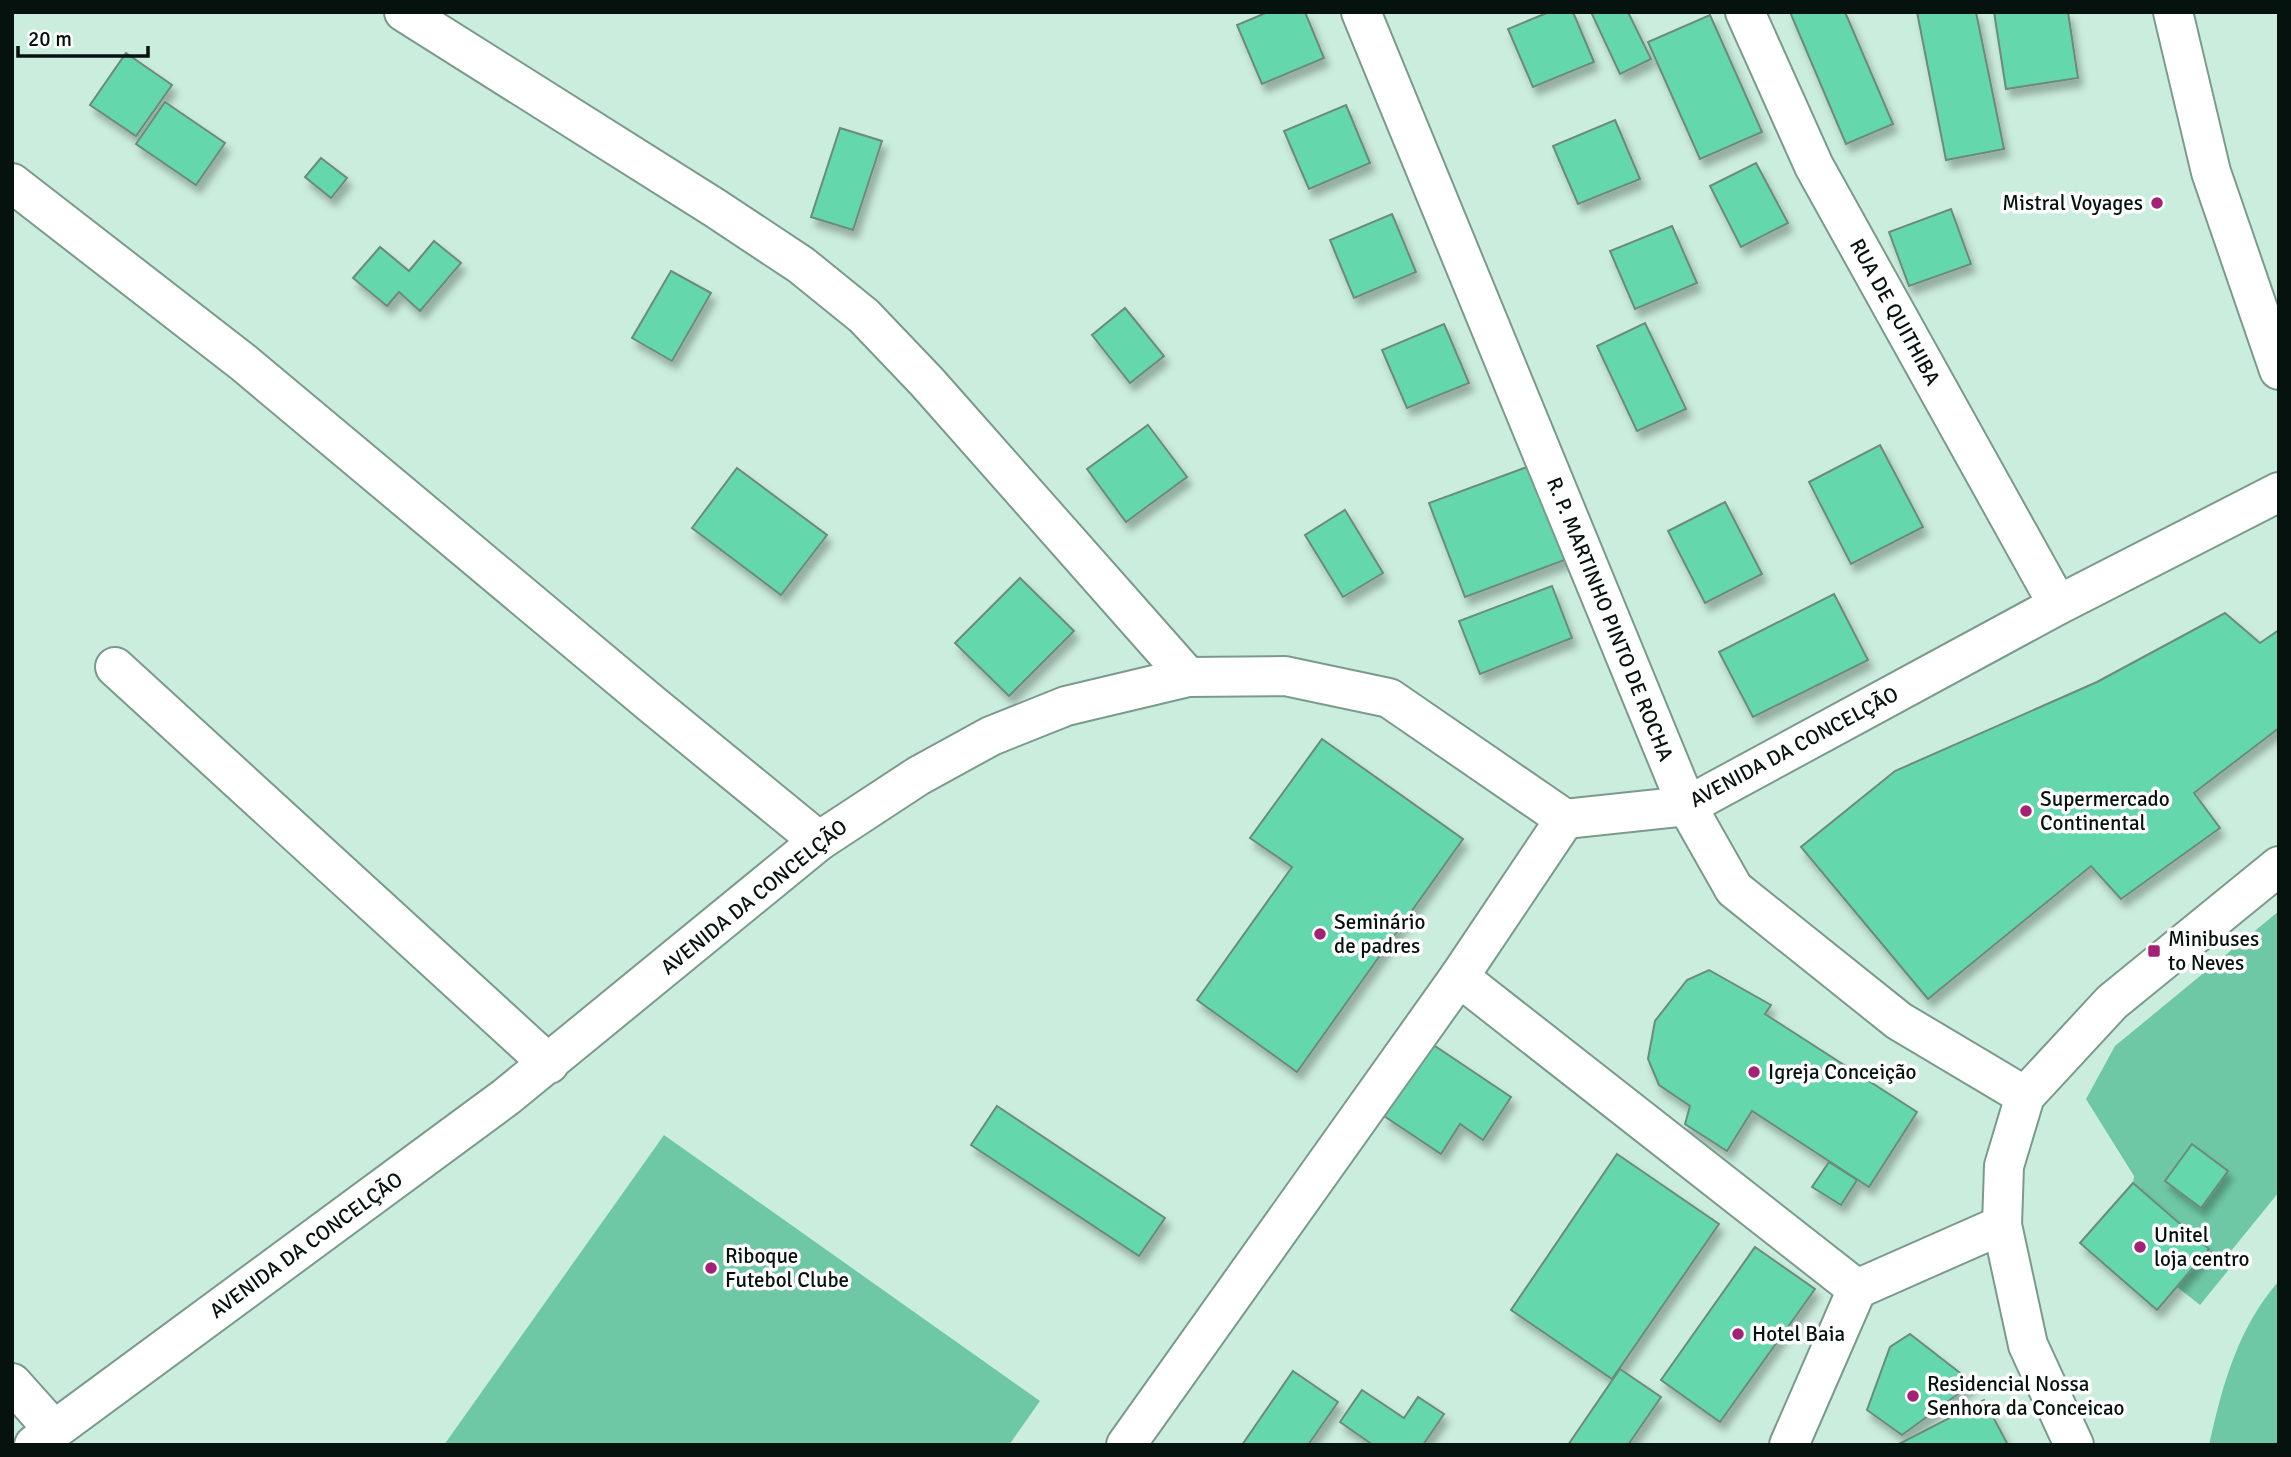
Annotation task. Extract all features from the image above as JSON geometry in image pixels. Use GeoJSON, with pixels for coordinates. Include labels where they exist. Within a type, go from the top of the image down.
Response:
{"type":"FeatureCollection","features":[{"type":"Feature","properties":{"kind":"street","name":"R. P. MARTINHO PINTO DE ROCHA"},"geometry":{"type":"LineString","coordinates":[[1361,12],[1687,806],[1734,889],[1899,1021],[2025,1096]]}},
{"type":"Feature","properties":{"kind":"street","name":"RUA DE QUITHIBA"},"geometry":{"type":"LineString","coordinates":[[1745,12],[1814,166],[2058,605]]}},
{"type":"Feature","properties":{"kind":"street"},"geometry":{"type":"LineString","coordinates":[[2173,12],[2211,172],[2279,370]]}},
{"type":"Feature","properties":{"kind":"street"},"geometry":{"type":"LineString","coordinates":[[416,15],[801,265],[864,316],[1188,677]]}},
{"type":"Feature","properties":{"kind":"street"},"geometry":{"type":"LineString","coordinates":[[12,183],[244,363],[819,841]]}},
{"type":"Feature","properties":{"kind":"street","name":"AVENIDA DA CONCELÇÃO"},"geometry":{"type":"LineString","coordinates":[[44,1438],[550,1064],[819,841],[918,775],[991,736],[1066,706],[1188,677],[1285,677],[1388,698],[1565,819],[1687,806],[2058,605],[2279,492]]}},
{"type":"Feature","properties":{"kind":"street"},"geometry":{"type":"LineString","coordinates":[[116,667],[550,1064]]}},
{"type":"Feature","properties":{"kind":"street"},"geometry":{"type":"LineString","coordinates":[[1126,1445],[1459,977],[1565,819]]}},
{"type":"Feature","properties":{"kind":"street"},"geometry":{"type":"LineString","coordinates":[[2074,1445],[2028,1345],[2002,1225],[2004,1166],[2025,1096],[2112,1002],[2279,866]]}},
{"type":"Feature","properties":{"kind":"street"},"geometry":{"type":"LineString","coordinates":[[1459,977],[1857,1289]]}},
{"type":"Feature","properties":{"kind":"street"},"geometry":{"type":"LineString","coordinates":[[1789,1445],[1857,1289],[2002,1225]]}},
{"type":"Feature","properties":{"kind":"street"},"geometry":{"type":"LineString","coordinates":[[12,1383],[44,1438]]}},
{"type":"Feature","properties":{"kind":"green space"},"geometry":{"type":"Polygon","coordinates":[[[2279,911],[2279,1192],[2231,1251],[2239,1257],[2200,1305],[2176,1286],[2209,1249],[2133,1183],[2134,1176],[2086,1099],[2115,1046],[2279,911]]]}},
{"type":"Feature","properties":{"kind":"green space","name":"Riboque Futebol Clube"},"geometry":{"type":"Polygon","coordinates":[[[664,1135],[1040,1401],[1009,1445],[444,1445],[664,1135]]]}},
{"type":"Feature","properties":{"kind":"green space"},"geometry":{"type":"Polygon","coordinates":[[[2279,1281],[2279,1445],[2209,1445],[2226,1379],[2242,1338],[2279,1281]]]}},
{"type":"Feature","properties":{"kind":"building"},"geometry":{"type":"Polygon","coordinates":[[[1268,12],[1305,12],[1324,58],[1262,84],[1237,25],[1268,12]]]}},
{"type":"Feature","properties":{"kind":"building"},"geometry":{"type":"Polygon","coordinates":[[[1549,12],[1573,12],[1594,62],[1533,87],[1508,29],[1549,12]]]}},
{"type":"Feature","properties":{"kind":"building"},"geometry":{"type":"Polygon","coordinates":[[[1591,12],[1628,12],[1651,59],[1620,74],[1591,12]]]}},
{"type":"Feature","properties":{"kind":"building"},"geometry":{"type":"Polygon","coordinates":[[[1790,12],[1845,12],[1893,124],[1846,144],[1790,12]]]}},
{"type":"Feature","properties":{"kind":"building"},"geometry":{"type":"Polygon","coordinates":[[[1917,12],[1976,12],[2004,149],[1946,160],[1917,12]]]}},
{"type":"Feature","properties":{"kind":"building"},"geometry":{"type":"Polygon","coordinates":[[[1994,12],[2068,12],[2078,78],[2006,89],[1994,12]]]}},
{"type":"Feature","properties":{"kind":"building"},"geometry":{"type":"Polygon","coordinates":[[[1710,15],[1762,132],[1700,159],[1648,42],[1710,15]]]}},
{"type":"Feature","properties":{"kind":"building"},"geometry":{"type":"Polygon","coordinates":[[[126,53],[172,85],[136,136],[90,105],[126,53]]]}},
{"type":"Feature","properties":{"kind":"building"},"geometry":{"type":"Polygon","coordinates":[[[165,102],[225,143],[196,185],[136,144],[165,102]]]}},
{"type":"Feature","properties":{"kind":"building"},"geometry":{"type":"Polygon","coordinates":[[[1346,105],[1370,163],[1309,189],[1284,131],[1346,105]]]}},
{"type":"Feature","properties":{"kind":"building"},"geometry":{"type":"Polygon","coordinates":[[[1615,120],[1640,179],[1578,204],[1553,146],[1615,120]]]}},
{"type":"Feature","properties":{"kind":"building"},"geometry":{"type":"Polygon","coordinates":[[[840,128],[882,141],[853,230],[811,217],[840,128]]]}},
{"type":"Feature","properties":{"kind":"building"},"geometry":{"type":"Polygon","coordinates":[[[321,158],[347,178],[331,198],[305,177],[321,158]]]}},
{"type":"Feature","properties":{"kind":"building"},"geometry":{"type":"Polygon","coordinates":[[[1756,163],[1788,223],[1741,247],[1710,186],[1756,163]]]}},
{"type":"Feature","properties":{"kind":"building"},"geometry":{"type":"Polygon","coordinates":[[[1951,209],[1971,264],[1909,286],[1889,232],[1951,209]]]}},
{"type":"Feature","properties":{"kind":"building"},"geometry":{"type":"Polygon","coordinates":[[[1392,214],[1416,272],[1354,298],[1330,240],[1392,214]]]}},
{"type":"Feature","properties":{"kind":"building"},"geometry":{"type":"Polygon","coordinates":[[[1672,226],[1697,283],[1635,309],[1610,251],[1672,226]]]}},
{"type":"Feature","properties":{"kind":"building"},"geometry":{"type":"Polygon","coordinates":[[[434,241],[461,263],[420,311],[399,292],[387,306],[353,278],[380,247],[409,271],[434,241]]]}},
{"type":"Feature","properties":{"kind":"building"},"geometry":{"type":"Polygon","coordinates":[[[671,271],[711,293],[672,361],[632,338],[671,271]]]}},
{"type":"Feature","properties":{"kind":"building"},"geometry":{"type":"Polygon","coordinates":[[[1125,308],[1164,356],[1130,383],[1092,335],[1125,308]]]}},
{"type":"Feature","properties":{"kind":"building"},"geometry":{"type":"Polygon","coordinates":[[[1645,323],[1686,409],[1637,431],[1597,346],[1645,323]]]}},
{"type":"Feature","properties":{"kind":"building"},"geometry":{"type":"Polygon","coordinates":[[[1444,324],[1469,383],[1407,408],[1382,350],[1444,324]]]}},
{"type":"Feature","properties":{"kind":"building"},"geometry":{"type":"Polygon","coordinates":[[[1148,425],[1187,477],[1126,522],[1087,469],[1148,425]]]}},
{"type":"Feature","properties":{"kind":"building"},"geometry":{"type":"Polygon","coordinates":[[[1880,445],[1923,527],[1851,564],[1809,482],[1880,445]]]}},
{"type":"Feature","properties":{"kind":"building"},"geometry":{"type":"Polygon","coordinates":[[[1543,461],[1578,555],[1465,597],[1429,503],[1543,461]]]}},
{"type":"Feature","properties":{"kind":"building"},"geometry":{"type":"Polygon","coordinates":[[[737,468],[827,535],[781,595],[692,528],[737,468]]]}},
{"type":"Feature","properties":{"kind":"building"},"geometry":{"type":"Polygon","coordinates":[[[1725,502],[1762,574],[1705,603],[1668,531],[1725,502]]]}},
{"type":"Feature","properties":{"kind":"building"},"geometry":{"type":"Polygon","coordinates":[[[1345,510],[1383,573],[1343,597],[1305,535],[1345,510]]]}},
{"type":"Feature","properties":{"kind":"building"},"geometry":{"type":"Polygon","coordinates":[[[1020,578],[1074,631],[1009,696],[955,643],[1020,578]]]}},
{"type":"Feature","properties":{"kind":"building"},"geometry":{"type":"Polygon","coordinates":[[[1552,586],[1572,638],[1480,674],[1459,621],[1552,586]]]}},
{"type":"Feature","properties":{"kind":"building"},"geometry":{"type":"Polygon","coordinates":[[[1834,594],[1868,660],[1753,717],[1719,652],[1834,594]]]}},
{"type":"Feature","properties":{"kind":"building","name":"Supermercado Continental"},"geometry":{"type":"Polygon","coordinates":[[[2225,613],[2260,643],[2279,630],[2279,728],[2194,793],[2220,828],[2121,899],[2091,866],[1928,999],[1801,847],[1895,771],[2097,682],[2225,613]]]}},
{"type":"Feature","properties":{"kind":"building","name":"Seminário de padres"},"geometry":{"type":"Polygon","coordinates":[[[1322,739],[1463,839],[1297,1072],[1197,1000],[1292,867],[1250,838],[1322,739]]]}},
{"type":"Feature","properties":{"kind":"building","name":"Igreja Conceição"},"geometry":{"type":"Polygon","coordinates":[[[1709,970],[1771,1005],[1765,1014],[1917,1112],[1869,1187],[1752,1111],[1727,1151],[1685,1124],[1690,1106],[1659,1085],[1648,1059],[1655,1021],[1687,980],[1709,970]]]}},
{"type":"Feature","properties":{"kind":"building"},"geometry":{"type":"Polygon","coordinates":[[[1432,1044],[1511,1097],[1483,1140],[1460,1124],[1441,1154],[1384,1116],[1432,1044]]]}},
{"type":"Feature","properties":{"kind":"building"},"geometry":{"type":"Polygon","coordinates":[[[997,1106],[1165,1218],[1139,1256],[971,1145],[997,1106]]]}},
{"type":"Feature","properties":{"kind":"building"},"geometry":{"type":"Polygon","coordinates":[[[2192,1144],[2228,1171],[2201,1208],[2165,1181],[2192,1144]]]}},
{"type":"Feature","properties":{"kind":"building"},"geometry":{"type":"Polygon","coordinates":[[[1617,1154],[1719,1224],[1612,1379],[1511,1310],[1617,1154]]]}},
{"type":"Feature","properties":{"kind":"building"},"geometry":{"type":"Polygon","coordinates":[[[1829,1162],[1857,1180],[1841,1205],[1812,1187],[1829,1162]]]}},
{"type":"Feature","properties":{"kind":"building"},"geometry":{"type":"Polygon","coordinates":[[[2133,1183],[2209,1249],[2157,1310],[2080,1243],[2133,1183]]]}},
{"type":"Feature","properties":{"kind":"building","name":"Hotel Baia"},"geometry":{"type":"Polygon","coordinates":[[[1755,1247],[1815,1289],[1720,1422],[1661,1380],[1755,1247]]]}},
{"type":"Feature","properties":{"kind":"building","name":"Residencial Nossa Senhora da Conceicao"},"geometry":{"type":"Polygon","coordinates":[[[1910,1334],[1973,1383],[1902,1435],[1867,1410],[1890,1347],[1910,1334]]]}},
{"type":"Feature","properties":{"kind":"building"},"geometry":{"type":"Polygon","coordinates":[[[1620,1369],[1661,1397],[1628,1445],[1568,1445],[1620,1369]]]}},
{"type":"Feature","properties":{"kind":"building"},"geometry":{"type":"Polygon","coordinates":[[[1293,1371],[1338,1402],[1308,1445],[1242,1445],[1293,1371]]]}},
{"type":"Feature","properties":{"kind":"building"},"geometry":{"type":"Polygon","coordinates":[[[1362,1390],[1404,1418],[1418,1397],[1444,1414],[1423,1445],[1373,1445],[1340,1422],[1362,1390]]]}},
{"type":"Feature","properties":{"kind":"building"},"geometry":{"type":"Polygon","coordinates":[[[1984,1400],[2008,1445],[1897,1445],[1984,1400]]]}},
{"type":"Feature","properties":{"kind":"place","name":"Mistral Voyages"},"geometry":{"type":"Point","coordinates":[2157,203]}},
{"type":"Feature","properties":{"kind":"place","name":"Supermercado Continental"},"geometry":{"type":"Point","coordinates":[2026,811]}},
{"type":"Feature","properties":{"kind":"place","name":"Seminário de padres"},"geometry":{"type":"Point","coordinates":[1320,934]}},
{"type":"Feature","properties":{"kind":"place","name":"Minibuses to Neves"},"geometry":{"type":"Point","coordinates":[2154,951]}},
{"type":"Feature","properties":{"kind":"place","name":"Igreja Conceição"},"geometry":{"type":"Point","coordinates":[1754,1072]}},
{"type":"Feature","properties":{"kind":"place","name":"Unitel loja centro"},"geometry":{"type":"Point","coordinates":[2140,1247]}},
{"type":"Feature","properties":{"kind":"place","name":"Riboque Futebol Clube"},"geometry":{"type":"Point","coordinates":[711,1268]}},
{"type":"Feature","properties":{"kind":"place","name":"Hotel Baia"},"geometry":{"type":"Point","coordinates":[1738,1334]}},
{"type":"Feature","properties":{"kind":"place","name":"Residencial Nossa Senhora da Conceicao"},"geometry":{"type":"Point","coordinates":[1913,1396]}}]}
